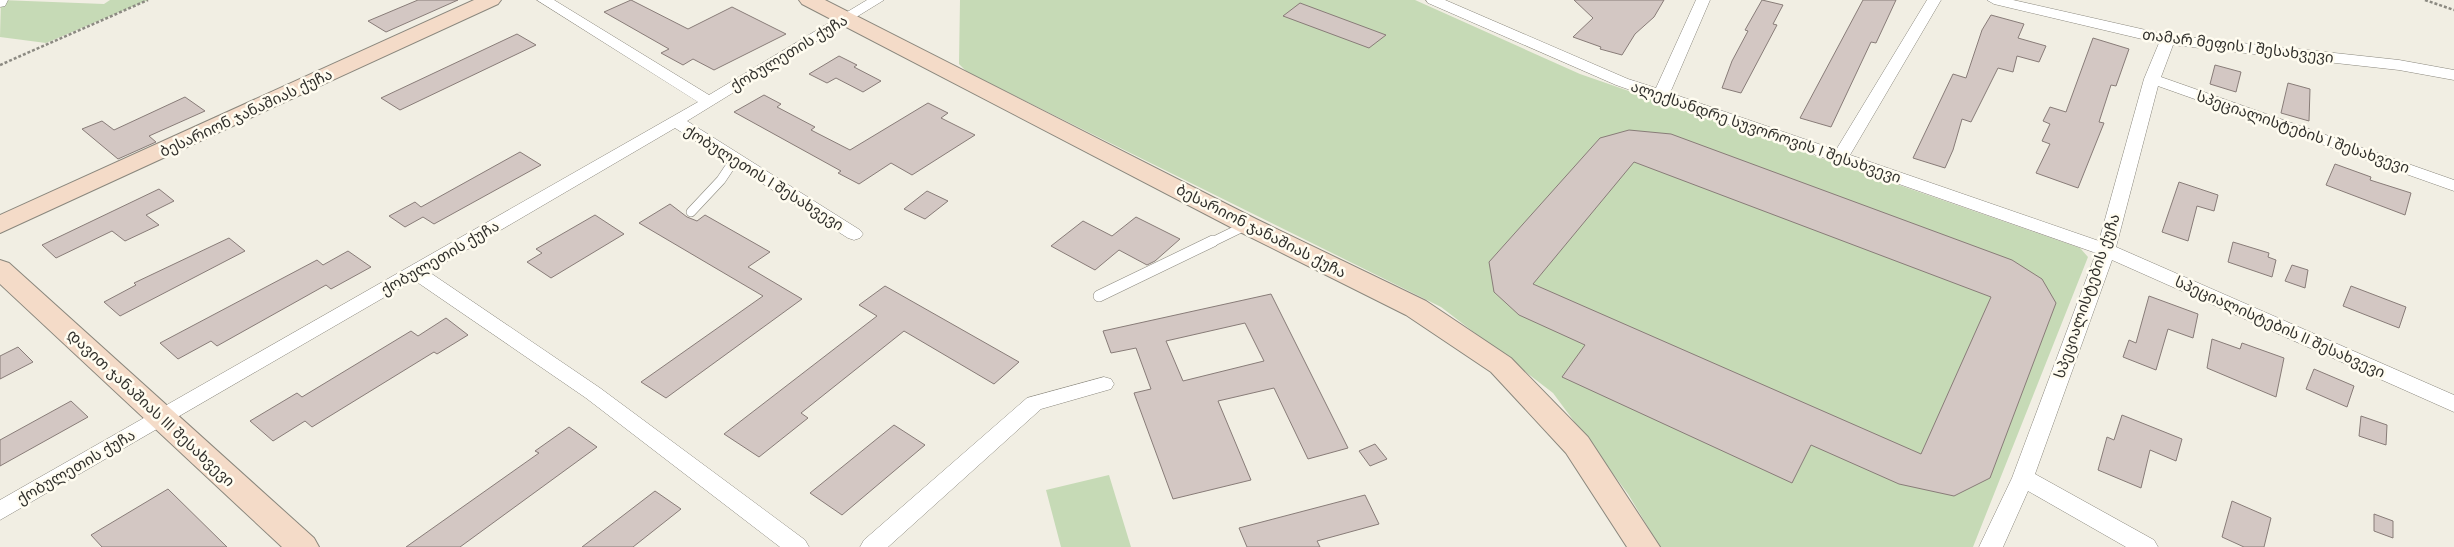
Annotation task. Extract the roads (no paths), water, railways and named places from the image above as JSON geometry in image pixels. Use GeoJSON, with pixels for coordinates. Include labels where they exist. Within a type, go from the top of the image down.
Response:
{"type":"FeatureCollection","features":[{"type":"Feature","properties":{"kind":"street","name":"ბესარიონ ჯანაშიას ქუჩა"},"geometry":{"type":"LineString","coordinates":[[0,225],[491,0]]}},
{"type":"Feature","properties":{"kind":"street"},"geometry":{"type":"LineString","coordinates":[[544,0],[709,102]]}},
{"type":"Feature","properties":{"kind":"street","name":"ბესარიონ ჯანაშიას ქუჩა"},"geometry":{"type":"LineString","coordinates":[[810,0],[1247,225],[1416,308],[1501,365],[1577,445],[1644,547]]}},
{"type":"Feature","properties":{"kind":"street","name":"ქობულეთის ქუჩა"},"geometry":{"type":"LineString","coordinates":[[0,510],[709,102],[877,0]]}},
{"type":"Feature","properties":{"kind":"street","name":"ალექსანდრე სუვოროვის I შესახვევი"},"geometry":{"type":"LineString","coordinates":[[1433,0],[1622,82],[2106,250]]}},
{"type":"Feature","properties":{"kind":"street"},"geometry":{"type":"LineString","coordinates":[[1661,95],[1703,0]]}},
{"type":"Feature","properties":{"kind":"street"},"geometry":{"type":"LineString","coordinates":[[1840,158],[1934,0]]}},
{"type":"Feature","properties":{"kind":"street","name":"თამარ მეფის I შესახვევი"},"geometry":{"type":"LineString","coordinates":[[1994,0],[2168,40],[2399,65],[2454,75]]}},
{"type":"Feature","properties":{"kind":"street","name":"სპეციალისტების ქუჩა"},"geometry":{"type":"LineString","coordinates":[[1991,547],[2023,478],[2106,250],[2152,79],[2168,40]]}},
{"type":"Feature","properties":{"kind":"street","name":"სპეციალისტების I შესახვევი"},"geometry":{"type":"LineString","coordinates":[[2152,79],[2454,186]]}},
{"type":"Feature","properties":{"kind":"street","name":"ქობულეთის I შესახვევი"},"geometry":{"type":"LineString","coordinates":[[675,121],[854,234]]}},
{"type":"Feature","properties":{"kind":"street","name":"სპეციალისტების II შესახვევი"},"geometry":{"type":"LineString","coordinates":[[2106,250],[2454,404]]}},
{"type":"Feature","properties":{"kind":"street","name":"დავით ჯანაშიას III შესახვევი"},"geometry":{"type":"LineString","coordinates":[[0,269],[303,547]]}},
{"type":"Feature","properties":{"kind":"street"},"geometry":{"type":"LineString","coordinates":[[415,272],[593,393],[797,547]]}},
{"type":"Feature","properties":{"kind":"street"},"geometry":{"type":"LineString","coordinates":[[872,547],[1034,403],[1104,384]]}},
{"type":"Feature","properties":{"kind":"street"},"geometry":{"type":"LineString","coordinates":[[2023,478],[2146,547]]}},
{"type":"Feature","properties":{"kind":"lane"},"geometry":{"type":"LineString","coordinates":[[691,212],[721,180],[735,159]]}},
{"type":"Feature","properties":{"kind":"lane"},"geometry":{"type":"LineString","coordinates":[[1100,296],[1247,225]]}}]}
